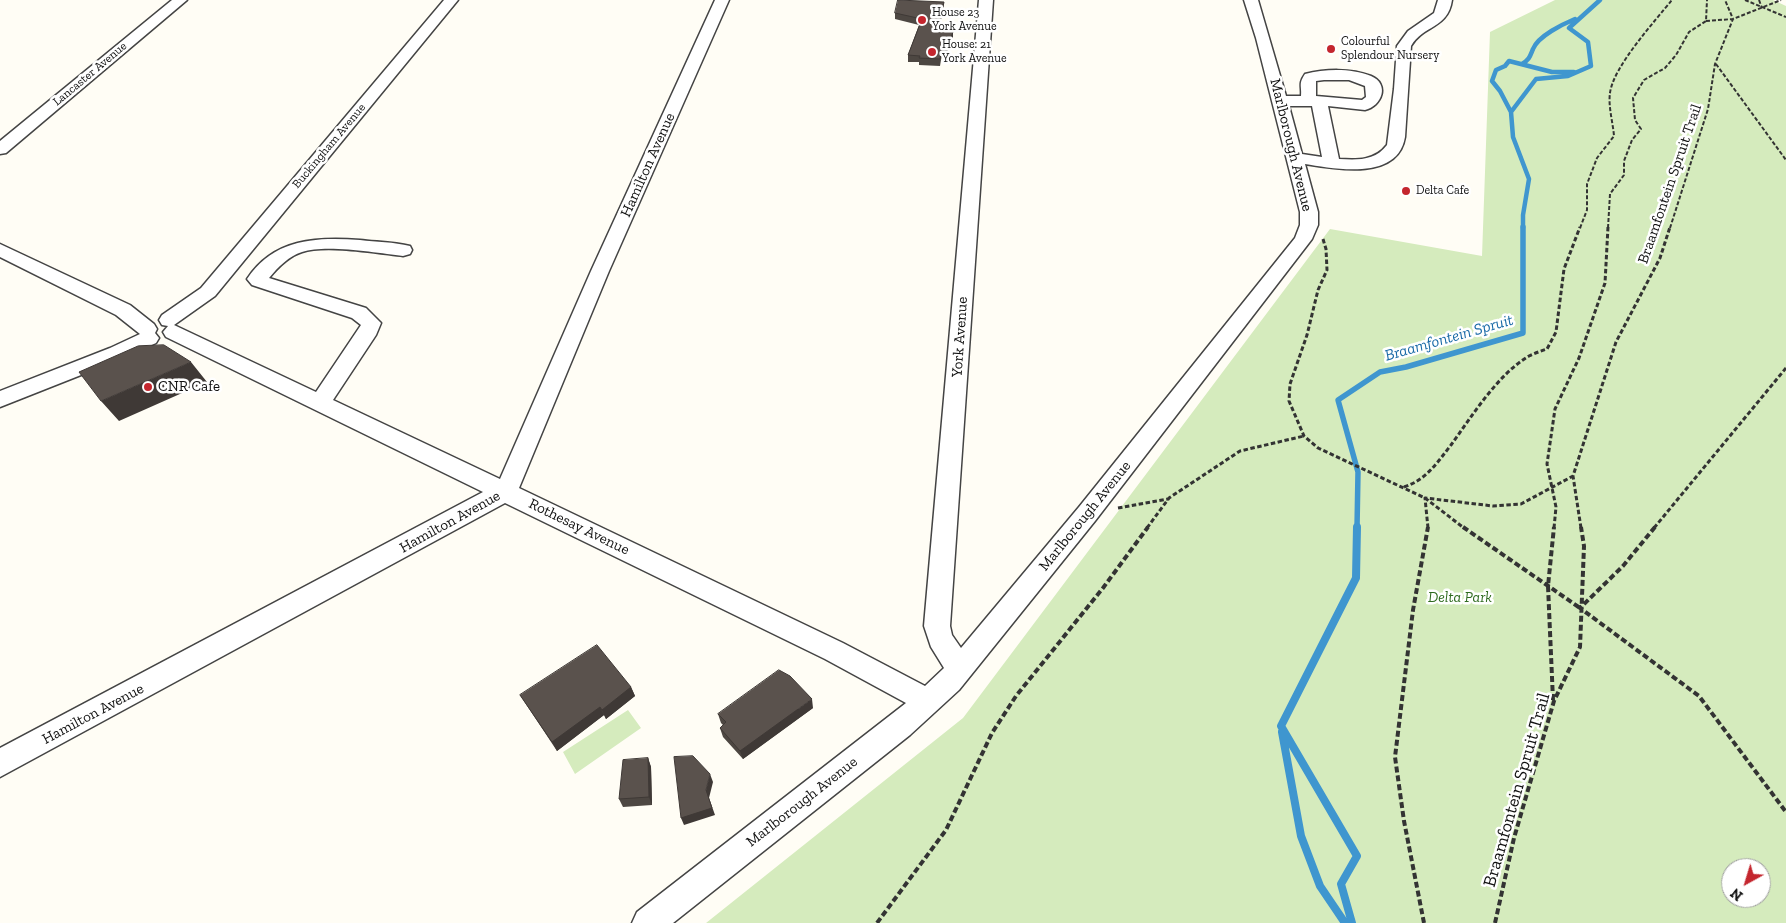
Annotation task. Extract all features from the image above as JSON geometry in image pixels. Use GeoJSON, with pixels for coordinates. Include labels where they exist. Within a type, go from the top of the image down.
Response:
{"type":"FeatureCollection","features":[{"type":"Feature","properties":{"kind":"street","name":"Lancaster Avenue"},"geometry":{"type":"LineString","coordinates":[[0,149],[180,0]]}},
{"type":"Feature","properties":{"kind":"street","name":"Buckingham Avenue"},"geometry":{"type":"LineString","coordinates":[[0,399],[95,360],[117,353],[200,306],[208,292],[451,0]]}},
{"type":"Feature","properties":{"kind":"street","name":"Hamilton Avenue"},"geometry":{"type":"LineString","coordinates":[[0,763],[506,492],[600,272],[722,0]]}},
{"type":"Feature","properties":{"kind":"street","name":"York Avenue"},"geometry":{"type":"LineString","coordinates":[[959,668],[940,639],[937,626],[986,0]]}},
{"type":"Feature","properties":{"kind":"street","name":"Marlborough Avenue"},"geometry":{"type":"LineString","coordinates":[[648,923],[900,726],[950,681],[1088,514],[1306,235],[1310,220],[1280,101],[1251,0]]}},
{"type":"Feature","properties":{"kind":"street"},"geometry":{"type":"LineString","coordinates":[[1295,158],[1364,164],[1378,162],[1389,154],[1395,146],[1398,110],[1402,92],[1403,49],[1409,37],[1440,16],[1445,7],[1445,0]]}},
{"type":"Feature","properties":{"kind":"street"},"geometry":{"type":"LineString","coordinates":[[1280,101],[1313,101],[1331,162]]}},
{"type":"Feature","properties":{"kind":"street"},"geometry":{"type":"LineString","coordinates":[[320,403],[369,330],[371,323],[354,311],[257,279],[277,258],[297,247],[321,245],[403,250]]}},
{"type":"Feature","properties":{"kind":"street","name":"Rothesay Avenue"},"geometry":{"type":"LineString","coordinates":[[0,250],[506,492],[834,652],[928,702]]}},
{"type":"Feature","properties":{"kind":"path"},"geometry":{"type":"LineString","coordinates":[[1404,487],[1417,483],[1431,470],[1490,393],[1510,371],[1529,356],[1546,349],[1556,332],[1564,268],[1587,210],[1587,184],[1597,158],[1614,136],[1610,93],[1620,69],[1638,42],[1672,0]]}},
{"type":"Feature","properties":{"kind":"path"},"geometry":{"type":"LineString","coordinates":[[1706,21],[1707,0]]}},
{"type":"Feature","properties":{"kind":"path"},"geometry":{"type":"LineString","coordinates":[[1725,0],[1733,19]]}},
{"type":"Feature","properties":{"kind":"path"},"geometry":{"type":"LineString","coordinates":[[1745,0],[1786,18]]}},
{"type":"Feature","properties":{"kind":"path"},"geometry":{"type":"LineString","coordinates":[[1759,0],[1762,8]]}},
{"type":"Feature","properties":{"kind":"path"},"geometry":{"type":"LineString","coordinates":[[1554,701],[1549,638],[1548,586],[1556,506],[1547,464],[1555,409],[1579,358],[1606,283],[1610,194],[1624,175],[1624,161],[1632,140],[1641,129],[1635,120],[1633,98],[1644,80],[1665,68],[1676,55],[1689,32],[1706,21],[1733,19],[1781,0]]}},
{"type":"Feature","properties":{"kind":"path","name":"Braamfontein Spruit Trail"},"geometry":{"type":"LineString","coordinates":[[1495,923],[1514,838],[1554,701],[1580,648],[1580,608],[1584,546],[1573,476],[1616,342],[1660,258],[1708,109],[1715,64],[1733,19]]}},
{"type":"Feature","properties":{"kind":"path"},"geometry":{"type":"LineString","coordinates":[[1715,64],[1786,160]]}},
{"type":"Feature","properties":{"kind":"path"},"geometry":{"type":"LineString","coordinates":[[1310,220],[1322,236],[1326,249],[1327,270],[1318,290],[1290,384],[1289,400],[1304,436],[1318,448],[1425,498],[1484,543],[1580,608],[1699,696],[1786,812]]}},
{"type":"Feature","properties":{"kind":"path"},"geometry":{"type":"LineString","coordinates":[[1580,608],[1623,566],[1786,368]]}},
{"type":"Feature","properties":{"kind":"path"},"geometry":{"type":"LineString","coordinates":[[878,923],[946,830],[992,733],[1016,696],[1103,588],[1169,498],[1240,451],[1304,436]]}},
{"type":"Feature","properties":{"kind":"path"},"geometry":{"type":"LineString","coordinates":[[1425,498],[1493,506],[1521,504],[1573,476]]}},
{"type":"Feature","properties":{"kind":"path"},"geometry":{"type":"LineString","coordinates":[[1088,514],[1169,498]]}},
{"type":"Feature","properties":{"kind":"path"},"geometry":{"type":"LineString","coordinates":[[1424,923],[1404,821],[1395,757],[1413,610],[1428,524],[1425,498]]}},
{"type":"Feature","properties":{"kind":"green space","name":"Delta Park"},"geometry":{"type":"Polygon","coordinates":[[[1555,0],[1773,0],[1786,6],[1786,923],[706,923],[963,718],[1330,229],[1482,256],[1490,32],[1555,0]]]}},
{"type":"Feature","properties":{"kind":"green space"},"geometry":{"type":"Polygon","coordinates":[[[628,710],[641,728],[575,774],[563,752],[628,710]]]}},
{"type":"Feature","properties":{"kind":"building"},"geometry":{"type":"Polygon","coordinates":[[[898,0],[944,2],[938,31],[953,32],[947,48],[942,47],[940,59],[919,58],[920,56],[908,55],[922,19],[895,13],[898,0]]]}},
{"type":"Feature","properties":{"kind":"building"},"geometry":{"type":"Polygon","coordinates":[[[164,345],[191,362],[101,401],[79,372],[138,346],[164,345]]]}},
{"type":"Feature","properties":{"kind":"building"},"geometry":{"type":"Polygon","coordinates":[[[597,645],[631,687],[602,710],[600,707],[552,742],[520,695],[597,645]]]}},
{"type":"Feature","properties":{"kind":"building"},"geometry":{"type":"Polygon","coordinates":[[[779,670],[790,676],[812,699],[740,751],[720,728],[726,722],[718,714],[779,670]]]}},
{"type":"Feature","properties":{"kind":"building"},"geometry":{"type":"Polygon","coordinates":[[[693,756],[710,774],[706,790],[712,808],[681,818],[674,757],[693,756]]]}},
{"type":"Feature","properties":{"kind":"building"},"geometry":{"type":"Polygon","coordinates":[[[648,758],[649,797],[619,799],[623,760],[648,758]]]}},
{"type":"Feature","properties":{"kind":"waterway","name":"Braamfontein Spruit"},"geometry":{"type":"LineString","coordinates":[[1511,112],[1536,79],[1568,76],[1591,66],[1588,42],[1569,28],[1600,0]]}},
{"type":"Feature","properties":{"kind":"waterway"},"geometry":{"type":"LineString","coordinates":[[1522,64],[1528,59],[1540,40],[1551,31],[1575,19]]}},
{"type":"Feature","properties":{"kind":"waterway"},"geometry":{"type":"LineString","coordinates":[[1511,112],[1500,91],[1492,81],[1496,70],[1505,66],[1509,61],[1552,72],[1574,72]]}},
{"type":"Feature","properties":{"kind":"waterway","name":"Braamfontein Spruit"},"geometry":{"type":"LineString","coordinates":[[1357,528],[1358,472],[1338,400],[1380,372],[1406,367],[1523,333],[1523,215],[1529,179],[1513,137],[1511,112]]}},
{"type":"Feature","properties":{"kind":"waterway","name":"Braamfontein Spruit"},"geometry":{"type":"LineString","coordinates":[[1352,923],[1341,884],[1357,856],[1281,726],[1356,578],[1357,527]]}},
{"type":"Feature","properties":{"kind":"waterway"},"geometry":{"type":"LineString","coordinates":[[1282,732],[1301,836],[1320,886],[1345,923]]}},
{"type":"Feature","properties":{"kind":"place","name":"House 23 York Avenue"},"geometry":{"type":"Point","coordinates":[922,20]}},
{"type":"Feature","properties":{"kind":"place","name":"Colourful Splendour Nursery"},"geometry":{"type":"Point","coordinates":[1331,49]}},
{"type":"Feature","properties":{"kind":"place","name":"House: 21 York Avenue"},"geometry":{"type":"Point","coordinates":[932,52]}},
{"type":"Feature","properties":{"kind":"place","name":"Delta Cafe"},"geometry":{"type":"Point","coordinates":[1406,191]}},
{"type":"Feature","properties":{"kind":"place","name":"CNR Cafe"},"geometry":{"type":"Point","coordinates":[148,387]}}]}
